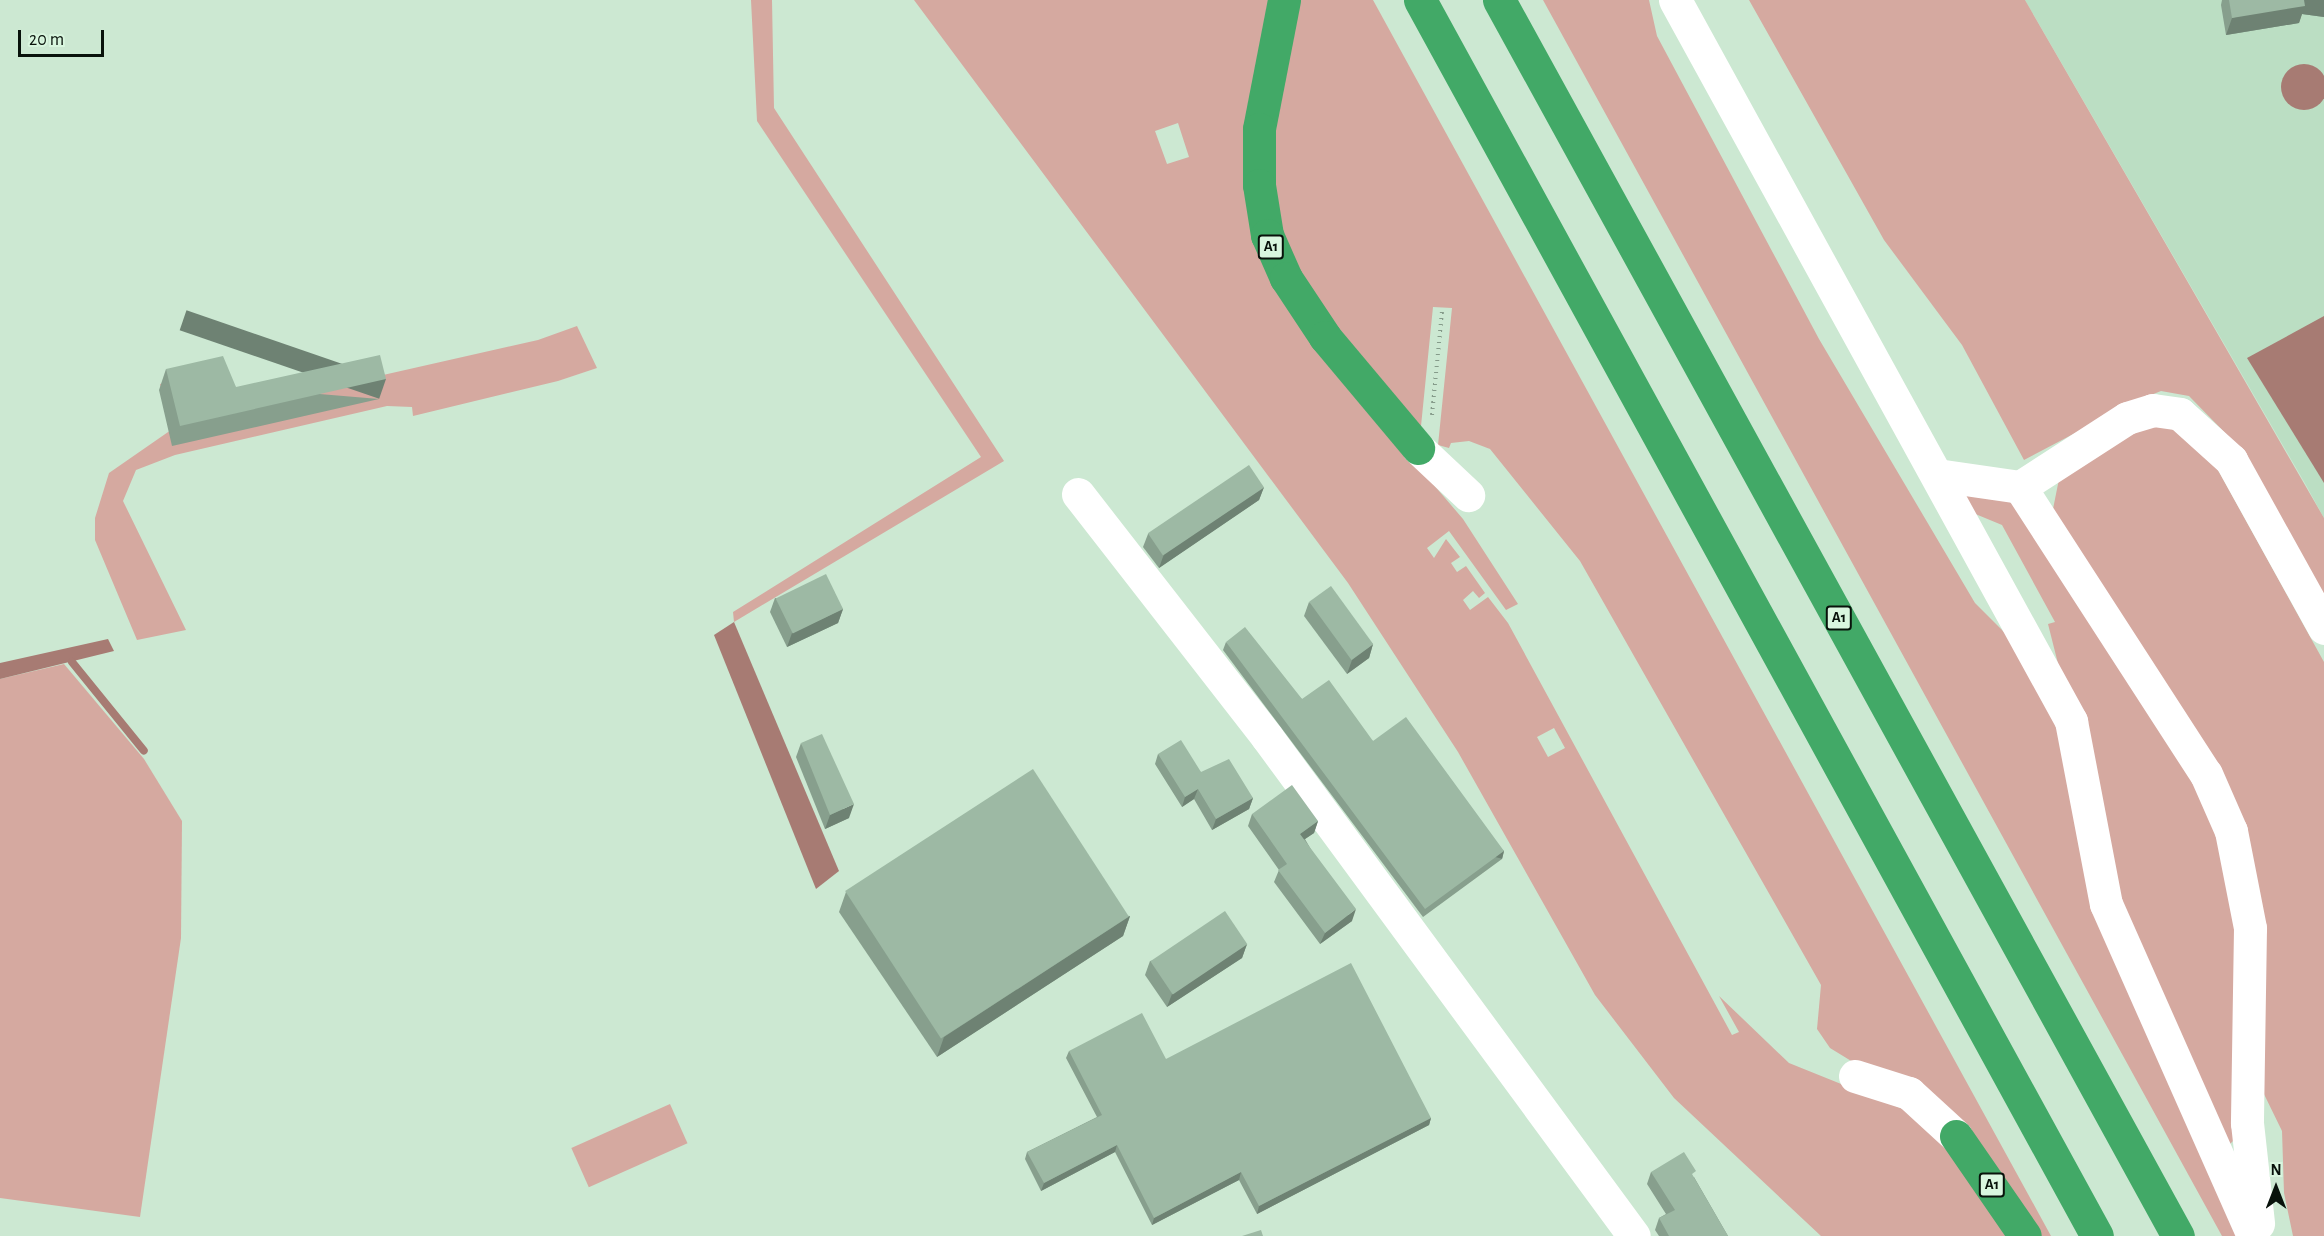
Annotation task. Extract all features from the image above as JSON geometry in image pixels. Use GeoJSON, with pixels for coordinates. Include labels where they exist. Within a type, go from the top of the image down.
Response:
{"type":"FeatureCollection","features":[{"type":"Feature","properties":{"kind":"highway","name":"A1"},"geometry":{"type":"LineString","coordinates":[[1284,0],[1259,129],[1259,185],[1267,235],[1282,271],[1325,337],[1423,453]]}},
{"type":"Feature","properties":{"kind":"highway"},"geometry":{"type":"LineString","coordinates":[[1420,0],[2097,1236]]}},
{"type":"Feature","properties":{"kind":"highway","name":"A1"},"geometry":{"type":"LineString","coordinates":[[1499,0],[2178,1236]]}},
{"type":"Feature","properties":{"kind":"highway","name":"A1"},"geometry":{"type":"LineString","coordinates":[[1956,1136],[2025,1236]]}},
{"type":"Feature","properties":{"kind":"lane"},"geometry":{"type":"LineString","coordinates":[[1675,0],[2071,721],[2106,904],[2253,1236]]}},
{"type":"Feature","properties":{"kind":"lane"},"geometry":{"type":"LineString","coordinates":[[1937,475],[2020,487],[2127,418],[2153,410],[2180,414],[2231,460],[2324,628]]}},
{"type":"Feature","properties":{"kind":"lane","name":"A1"},"geometry":{"type":"LineString","coordinates":[[1423,453],[1468,495]]}},
{"type":"Feature","properties":{"kind":"lane"},"geometry":{"type":"LineString","coordinates":[[2020,487],[2206,774],[2231,831],[2250,928],[2247,1123],[2262,1236]]}},
{"type":"Feature","properties":{"kind":"lane"},"geometry":{"type":"LineString","coordinates":[[1078,494],[1274,746],[1634,1236]]}},
{"type":"Feature","properties":{"kind":"lane","name":"A1"},"geometry":{"type":"LineString","coordinates":[[1855,1076],[1909,1093],[1956,1136]]}},
{"type":"Feature","properties":{"kind":"path"},"geometry":{"type":"LineString","coordinates":[[1423,453],[1442,311]]}},
{"type":"Feature","properties":{"kind":"shaded area"},"geometry":{"type":"Polygon","coordinates":[[[751,0],[772,0],[774,108],[1004,461],[734,622],[733,612],[981,457],[757,121],[751,0]]]}},
{"type":"Feature","properties":{"kind":"shaded area"},"geometry":{"type":"Polygon","coordinates":[[[914,0],[1269,0],[1246,182],[1415,463],[1463,519],[1518,604],[1506,610],[1449,531],[1427,548],[1434,558],[1446,539],[1460,557],[1451,563],[1457,572],[1466,566],[1485,593],[1479,598],[1473,591],[1463,600],[1470,610],[1488,597],[1508,623],[1732,1035],[1739,1032],[1719,996],[1789,1063],[1923,1117],[2012,1236],[1821,1236],[1674,1098],[1595,995],[1458,752],[1348,583],[914,0]],[[1178,123],[1155,131],[1167,164],[1189,157],[1178,123]],[[1554,728],[1537,737],[1548,757],[1565,748],[1554,728]]]}},
{"type":"Feature","properties":{"kind":"shaded area"},"geometry":{"type":"Polygon","coordinates":[[[1294,0],[1373,0],[2051,1236],[2036,1236],[1861,1067],[1830,1048],[1817,1029],[1821,985],[1580,561],[1490,449],[1469,441],[1451,443],[1449,448],[1438,445],[1452,308],[1433,307],[1420,436],[1291,268],[1268,170],[1294,0]]]}},
{"type":"Feature","properties":{"kind":"shaded area"},"geometry":{"type":"Polygon","coordinates":[[[1543,0],[1649,0],[1657,36],[1819,339],[1975,603],[2018,646],[2060,720],[2078,814],[2242,1236],[2222,1236],[1543,0]]]}},
{"type":"Feature","properties":{"kind":"shaded area"},"geometry":{"type":"Polygon","coordinates":[[[1749,0],[2025,0],[2324,518],[2324,599],[2233,441],[2189,396],[2161,391],[2136,401],[2024,460],[1962,345],[1884,240],[1749,0]]]}},
{"type":"Feature","properties":{"kind":"shaded area"},"geometry":{"type":"Polygon","coordinates":[[[2025,0],[2324,0],[2324,518],[2306,485],[2025,0]]]}},
{"type":"Feature","properties":{"kind":"shaded area"},"geometry":{"type":"Polygon","coordinates":[[[2309,64],[2321,70],[2326,78],[2326,96],[2321,104],[2313,109],[2299,110],[2287,104],[2282,96],[2281,82],[2287,70],[2295,65],[2309,64]]]}},
{"type":"Feature","properties":{"kind":"shaded area"},"geometry":{"type":"Polygon","coordinates":[[[2324,316],[2324,483],[2247,358],[2324,316]]]}},
{"type":"Feature","properties":{"kind":"shaded area"},"geometry":{"type":"Polygon","coordinates":[[[577,326],[597,368],[558,381],[413,416],[412,407],[387,406],[175,455],[136,470],[123,501],[186,630],[137,640],[95,540],[95,518],[109,473],[171,430],[160,384],[227,368],[237,408],[538,340],[577,326]]]}},
{"type":"Feature","properties":{"kind":"shaded area"},"geometry":{"type":"Polygon","coordinates":[[[2172,423],[2213,461],[2324,662],[2324,1236],[2293,1236],[2284,1193],[2282,1131],[2262,1090],[2260,895],[2053,509],[2060,474],[2130,430],[2172,423]]]}},
{"type":"Feature","properties":{"kind":"shaded area"},"geometry":{"type":"Polygon","coordinates":[[[1964,491],[2010,496],[2208,800],[2237,911],[2236,1138],[2228,1146],[2126,933],[2048,624],[2055,622],[2002,525],[1973,513],[1964,491]]]}},
{"type":"Feature","properties":{"kind":"shaded area"},"geometry":{"type":"Polygon","coordinates":[[[734,622],[839,871],[816,889],[714,635],[734,622]]]}},
{"type":"Feature","properties":{"kind":"shaded area"},"geometry":{"type":"Polygon","coordinates":[[[108,639],[114,651],[0,679],[0,663],[108,639]]]}},
{"type":"Feature","properties":{"kind":"shaded area"},"geometry":{"type":"Polygon","coordinates":[[[64,664],[144,759],[182,821],[181,938],[140,1217],[0,1198],[0,679],[64,664]]]}},
{"type":"Feature","properties":{"kind":"shaded area"},"geometry":{"type":"Polygon","coordinates":[[[670,1104],[687,1143],[589,1187],[571,1148],[670,1104]]]}},
{"type":"Feature","properties":{"kind":"building"},"geometry":{"type":"Polygon","coordinates":[[[2229,0],[2304,0],[2305,6],[2232,18],[2229,0]]]}},
{"type":"Feature","properties":{"kind":"building"},"geometry":{"type":"Polygon","coordinates":[[[380,355],[386,379],[180,426],[166,369],[223,356],[236,387],[380,355]]]}},
{"type":"Feature","properties":{"kind":"building"},"geometry":{"type":"Polygon","coordinates":[[[1249,465],[1264,487],[1163,556],[1148,533],[1249,465]]]}},
{"type":"Feature","properties":{"kind":"building"},"geometry":{"type":"Polygon","coordinates":[[[826,574],[843,609],[793,634],[776,599],[826,574]]]}},
{"type":"Feature","properties":{"kind":"building"},"geometry":{"type":"Polygon","coordinates":[[[1331,586],[1373,644],[1351,660],[1309,602],[1331,586]]]}},
{"type":"Feature","properties":{"kind":"building"},"geometry":{"type":"Polygon","coordinates":[[[1245,627],[1302,699],[1329,680],[1373,741],[1406,717],[1504,851],[1425,909],[1226,642],[1245,627]]]}},
{"type":"Feature","properties":{"kind":"building"},"geometry":{"type":"Polygon","coordinates":[[[822,734],[854,804],[830,815],[801,743],[822,734]]]}},
{"type":"Feature","properties":{"kind":"building"},"geometry":{"type":"Polygon","coordinates":[[[1181,740],[1201,772],[1229,759],[1253,798],[1216,819],[1198,789],[1185,797],[1158,754],[1181,740]]]}},
{"type":"Feature","properties":{"kind":"building"},"geometry":{"type":"Polygon","coordinates":[[[1033,769],[1129,917],[941,1039],[845,891],[1033,769]]]}},
{"type":"Feature","properties":{"kind":"building"},"geometry":{"type":"Polygon","coordinates":[[[1292,785],[1318,821],[1300,834],[1356,909],[1325,933],[1278,870],[1287,864],[1252,814],[1292,785]]]}},
{"type":"Feature","properties":{"kind":"building"},"geometry":{"type":"Polygon","coordinates":[[[1225,911],[1247,944],[1173,994],[1150,961],[1225,911]]]}},
{"type":"Feature","properties":{"kind":"building"},"geometry":{"type":"Polygon","coordinates":[[[1351,963],[1431,1118],[1259,1206],[1241,1172],[1154,1218],[1117,1145],[1044,1183],[1027,1152],[1102,1115],[1069,1051],[1142,1013],[1166,1059],[1351,963]]]}},
{"type":"Feature","properties":{"kind":"building"},"geometry":{"type":"Polygon","coordinates":[[[1684,1152],[1696,1171],[1692,1174],[1728,1236],[1669,1236],[1659,1218],[1675,1210],[1651,1172],[1684,1152]]]}},
{"type":"Feature","properties":{"kind":"building"},"geometry":{"type":"Polygon","coordinates":[[[1261,1230],[1263,1236],[1242,1236],[1261,1230]]]}},
{"type":"Feature","properties":{"kind":"waterway"},"geometry":{"type":"LineString","coordinates":[[72,662],[144,751]]}}]}
